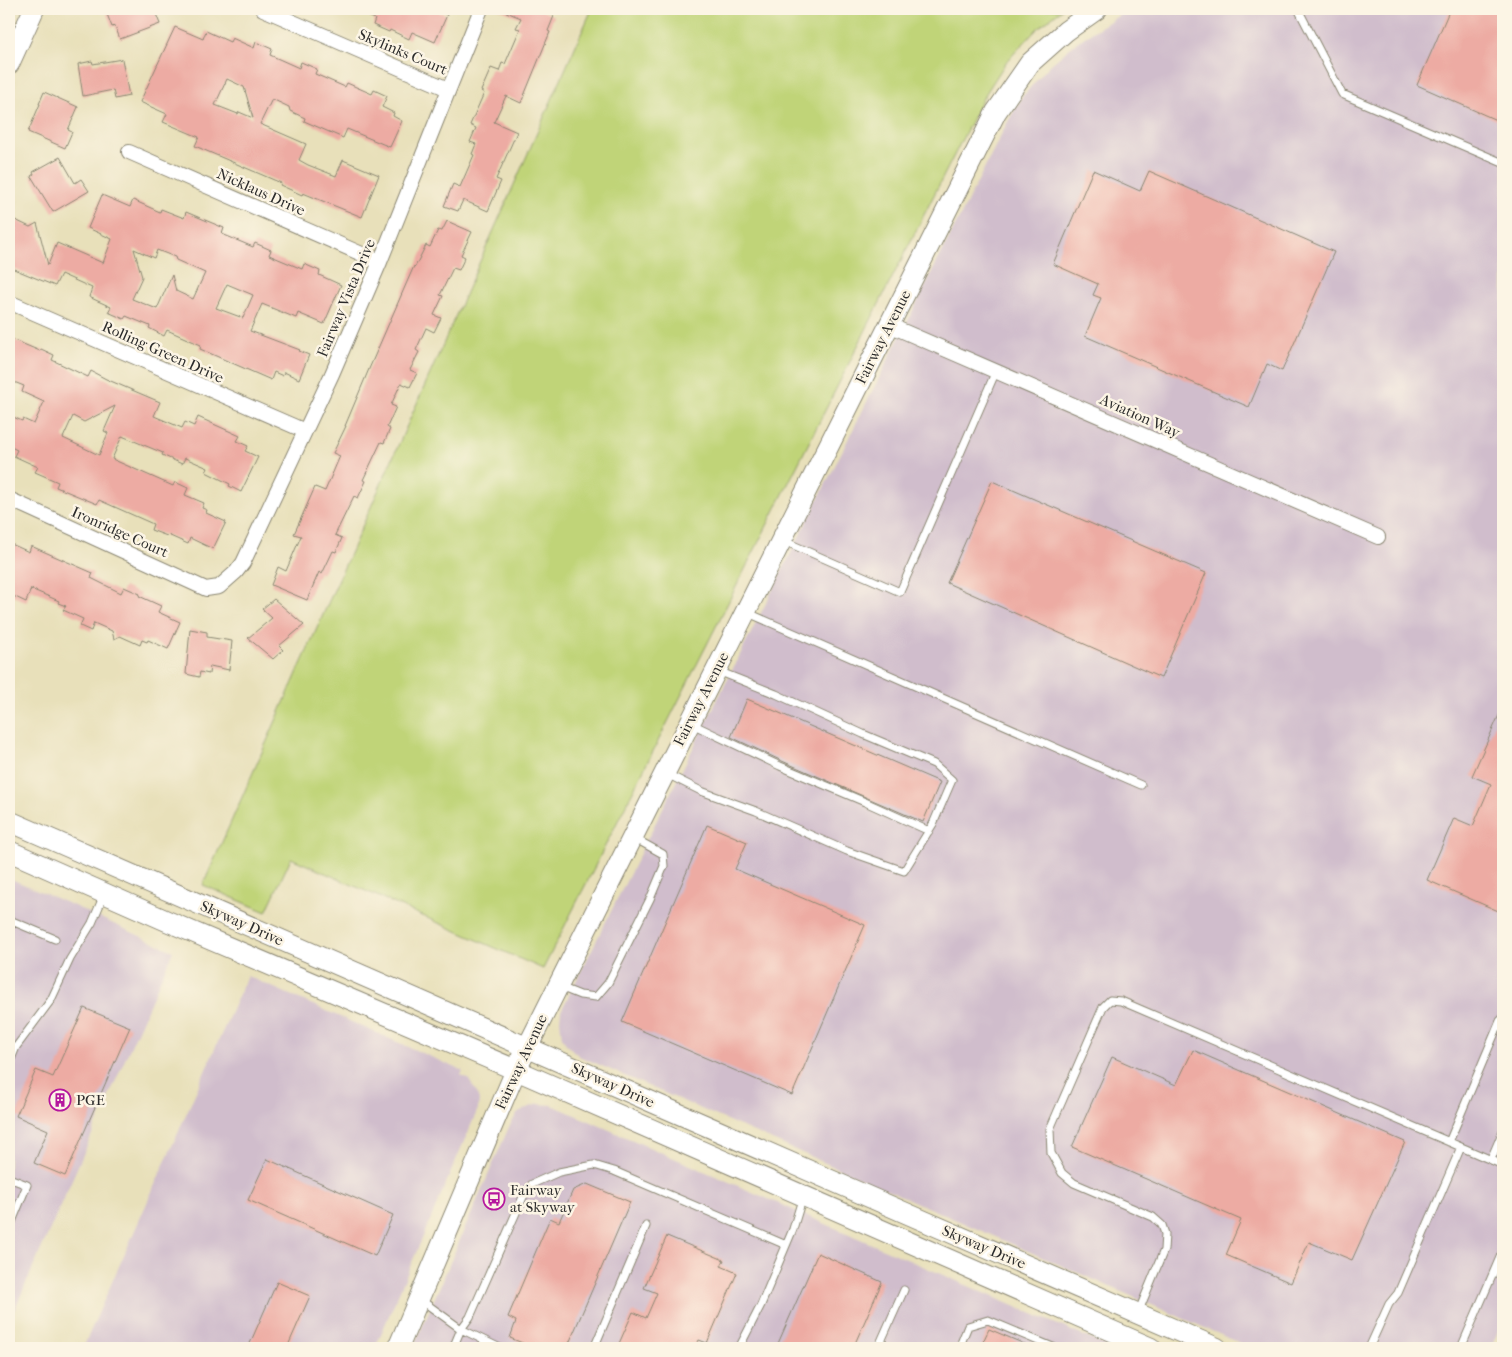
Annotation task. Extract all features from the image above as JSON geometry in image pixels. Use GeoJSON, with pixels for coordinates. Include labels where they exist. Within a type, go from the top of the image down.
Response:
{"type":"FeatureCollection","features":[{"type":"Feature","properties":{"kind":"main road"},"geometry":{"type":"LineString","coordinates":[[9,61],[34,9]]}},
{"type":"Feature","properties":{"kind":"main road","name":"Fairway Avenue"},"geometry":{"type":"LineString","coordinates":[[398,1348],[516,1070],[996,112],[1030,63],[1066,31],[1097,9]]}},
{"type":"Feature","properties":{"kind":"main road","name":"Skyway Drive"},"geometry":{"type":"LineString","coordinates":[[9,820],[1217,1348]]}},
{"type":"Feature","properties":{"kind":"main road","name":"Skyway Drive"},"geometry":{"type":"LineString","coordinates":[[9,851],[516,1070],[1151,1348]]}},
{"type":"Feature","properties":{"kind":"street","name":"Skylinks Court"},"geometry":{"type":"LineString","coordinates":[[263,9],[448,89]]}},
{"type":"Feature","properties":{"kind":"street","name":"Fairway Vista Drive"},"geometry":{"type":"LineString","coordinates":[[219,587],[236,572],[243,562],[332,374],[380,262],[481,9]]}},
{"type":"Feature","properties":{"kind":"street","name":"Nicklaus Drive"},"geometry":{"type":"LineString","coordinates":[[129,152],[380,262]]}},
{"type":"Feature","properties":{"kind":"street","name":"Rolling Green Drive"},"geometry":{"type":"LineString","coordinates":[[9,302],[305,431]]}},
{"type":"Feature","properties":{"kind":"street","name":"Aviation Way"},"geometry":{"type":"LineString","coordinates":[[889,324],[1378,537]]}},
{"type":"Feature","properties":{"kind":"street","name":"Ironridge Court"},"geometry":{"type":"LineString","coordinates":[[9,499],[206,589],[219,587]]}},
{"type":"Feature","properties":{"kind":"lane"},"geometry":{"type":"LineString","coordinates":[[1298,9],[1342,94],[1503,163]]}},
{"type":"Feature","properties":{"kind":"lane"},"geometry":{"type":"LineString","coordinates":[[781,540],[900,592],[996,371]]}},
{"type":"Feature","properties":{"kind":"lane"},"geometry":{"type":"LineString","coordinates":[[745,611],[1141,785]]}},
{"type":"Feature","properties":{"kind":"lane"},"geometry":{"type":"LineString","coordinates":[[664,773],[701,791],[847,851],[904,871],[933,824],[952,780],[934,764],[776,694],[716,670]]}},
{"type":"Feature","properties":{"kind":"lane"},"geometry":{"type":"LineString","coordinates":[[690,723],[780,766],[929,831]]}},
{"type":"Feature","properties":{"kind":"lane"},"geometry":{"type":"LineString","coordinates":[[557,986],[580,995],[596,997],[608,983],[650,899],[664,866],[663,854],[632,837]]}},
{"type":"Feature","properties":{"kind":"lane"},"geometry":{"type":"LineString","coordinates":[[9,1064],[12,1045],[51,1000],[70,959],[92,923],[105,894]]}},
{"type":"Feature","properties":{"kind":"lane"},"geometry":{"type":"LineString","coordinates":[[9,930],[10,920],[55,939]]}},
{"type":"Feature","properties":{"kind":"lane"},"geometry":{"type":"LineString","coordinates":[[1138,1314],[1164,1250],[1165,1234],[1162,1225],[1153,1217],[1074,1183],[1062,1173],[1050,1153],[1050,1129],[1103,1006],[1110,1000],[1121,1001],[1503,1165]]}},
{"type":"Feature","properties":{"kind":"lane"},"geometry":{"type":"LineString","coordinates":[[1449,1142],[1500,1021],[1503,1018]]}},
{"type":"Feature","properties":{"kind":"lane"},"geometry":{"type":"LineString","coordinates":[[1491,1160],[1503,1130]]}},
{"type":"Feature","properties":{"kind":"lane"},"geometry":{"type":"LineString","coordinates":[[1369,1348],[1389,1304],[1398,1294],[1460,1147]]}},
{"type":"Feature","properties":{"kind":"lane"},"geometry":{"type":"LineString","coordinates":[[453,1348],[461,1329],[470,1317],[523,1197],[532,1184],[559,1172],[594,1165],[614,1171],[786,1245]]}},
{"type":"Feature","properties":{"kind":"lane"},"geometry":{"type":"LineString","coordinates":[[9,1178],[27,1185],[9,1229]]}},
{"type":"Feature","properties":{"kind":"lane"},"geometry":{"type":"LineString","coordinates":[[740,1348],[761,1305],[786,1245],[803,1196]]}},
{"type":"Feature","properties":{"kind":"lane"},"geometry":{"type":"LineString","coordinates":[[594,1348],[646,1226]]}},
{"type":"Feature","properties":{"kind":"lane"},"geometry":{"type":"LineString","coordinates":[[1461,1348],[1503,1253]]}},
{"type":"Feature","properties":{"kind":"lane"},"geometry":{"type":"LineString","coordinates":[[878,1348],[904,1290]]}},
{"type":"Feature","properties":{"kind":"lane"},"geometry":{"type":"LineString","coordinates":[[419,1298],[461,1329],[500,1348]]}},
{"type":"Feature","properties":{"kind":"lane"},"geometry":{"type":"LineString","coordinates":[[959,1348],[968,1326],[988,1320],[1055,1348]]}},
{"type":"Feature","properties":{"kind":"shaded area"},"geometry":{"type":"Polygon","coordinates":[[[1129,9],[1503,9],[1503,1319],[1491,1348],[1251,1348],[579,1056],[566,1044],[562,1037],[561,1011],[1006,125],[1022,97],[1049,66],[1077,42],[1129,9]]]}},
{"type":"Feature","properties":{"kind":"shaded area"},"geometry":{"type":"Polygon","coordinates":[[[9,878],[173,951],[9,1322],[9,878]]]}},
{"type":"Feature","properties":{"kind":"shaded area"},"geometry":{"type":"Polygon","coordinates":[[[247,976],[463,1071],[461,1075],[469,1080],[477,1093],[478,1109],[375,1348],[83,1348],[247,976]]]}},
{"type":"Feature","properties":{"kind":"shaded area"},"geometry":{"type":"Polygon","coordinates":[[[538,1104],[552,1105],[1111,1348],[413,1348],[509,1127],[517,1114],[524,1109],[538,1104]]]}},
{"type":"Feature","properties":{"kind":"green space"},"geometry":{"type":"Polygon","coordinates":[[[592,9],[1062,9],[1037,29],[1006,62],[983,98],[543,969],[291,858],[266,912],[203,885],[592,9]]]}},
{"type":"Feature","properties":{"kind":"building"},"geometry":{"type":"Polygon","coordinates":[[[105,9],[154,9],[160,24],[120,39],[115,26],[112,27],[105,9]]]}},
{"type":"Feature","properties":{"kind":"building"},"geometry":{"type":"Polygon","coordinates":[[[351,9],[433,9],[447,15],[435,42],[412,32],[409,39],[390,30],[389,32],[373,25],[375,19],[351,9]]]}},
{"type":"Feature","properties":{"kind":"building"},"geometry":{"type":"Polygon","coordinates":[[[499,9],[538,9],[554,16],[548,31],[550,32],[521,103],[506,96],[494,122],[517,132],[496,179],[501,181],[488,211],[463,200],[458,211],[444,206],[453,184],[460,187],[474,155],[472,154],[476,144],[470,142],[476,128],[470,125],[484,93],[481,91],[491,68],[499,71],[502,63],[505,64],[520,29],[516,28],[521,18],[499,9]]]}},
{"type":"Feature","properties":{"kind":"building"},"geometry":{"type":"Polygon","coordinates":[[[1450,9],[1503,9],[1503,123],[1417,85],[1450,9]]]}},
{"type":"Feature","properties":{"kind":"building"},"geometry":{"type":"Polygon","coordinates":[[[175,27],[203,39],[206,31],[230,42],[232,38],[254,48],[256,42],[272,49],[270,55],[299,68],[301,62],[317,69],[315,74],[345,87],[347,83],[372,94],[374,90],[387,96],[382,107],[394,113],[393,116],[402,121],[390,147],[347,129],[343,138],[304,121],[305,118],[290,111],[289,107],[272,99],[260,124],[306,144],[299,160],[308,165],[336,176],[343,160],[379,175],[362,217],[303,193],[302,195],[280,185],[281,183],[195,146],[199,137],[163,122],[167,114],[140,102],[175,27]],[[227,79],[215,105],[253,118],[244,87],[227,79]]]}},
{"type":"Feature","properties":{"kind":"building"},"geometry":{"type":"Polygon","coordinates":[[[122,59],[129,96],[115,99],[113,90],[83,96],[78,64],[92,61],[93,64],[122,59]]]}},
{"type":"Feature","properties":{"kind":"building"},"geometry":{"type":"Polygon","coordinates":[[[44,92],[78,107],[68,130],[72,132],[65,148],[28,132],[44,92]]]}},
{"type":"Feature","properties":{"kind":"building"},"geometry":{"type":"Polygon","coordinates":[[[60,157],[75,183],[81,179],[89,191],[53,212],[31,176],[34,174],[33,172],[60,157]]]}},
{"type":"Feature","properties":{"kind":"building"},"geometry":{"type":"Polygon","coordinates":[[[1093,170],[1140,191],[1149,171],[1334,252],[1282,371],[1267,364],[1249,407],[1085,336],[1101,298],[1093,295],[1098,284],[1053,264],[1093,170]]]}},
{"type":"Feature","properties":{"kind":"building"},"geometry":{"type":"Polygon","coordinates":[[[102,195],[130,207],[133,200],[160,212],[161,209],[184,218],[186,212],[224,228],[222,234],[253,247],[255,243],[271,250],[269,255],[302,269],[304,264],[320,271],[319,275],[341,285],[324,324],[298,313],[296,318],[262,304],[250,331],[309,355],[299,379],[284,372],[283,376],[274,372],[271,380],[200,349],[201,345],[167,330],[164,336],[149,328],[150,326],[126,316],[124,319],[108,312],[111,307],[89,297],[92,288],[61,274],[55,286],[9,267],[9,217],[30,227],[37,223],[48,265],[57,243],[103,263],[112,239],[88,228],[102,195]],[[134,249],[142,277],[132,299],[157,309],[172,275],[176,291],[193,299],[205,273],[157,250],[154,258],[134,249]],[[227,284],[216,308],[243,318],[253,295],[227,284]]]}},
{"type":"Feature","properties":{"kind":"building"},"geometry":{"type":"Polygon","coordinates":[[[447,221],[472,232],[461,255],[465,257],[459,270],[453,268],[440,295],[443,296],[434,315],[441,318],[434,332],[426,328],[416,350],[419,352],[410,370],[417,373],[410,387],[401,383],[391,405],[396,407],[387,427],[390,429],[384,443],[381,442],[363,480],[366,481],[358,498],[354,496],[335,535],[342,538],[336,552],[333,551],[322,574],[319,572],[307,600],[271,585],[278,567],[286,571],[301,536],[294,534],[315,487],[325,491],[340,456],[333,453],[414,266],[426,245],[430,247],[438,230],[442,231],[447,221]]]}},
{"type":"Feature","properties":{"kind":"building"},"geometry":{"type":"Polygon","coordinates":[[[9,338],[54,355],[52,360],[88,377],[91,371],[160,402],[154,416],[182,428],[185,422],[194,426],[198,417],[240,436],[237,441],[248,446],[245,451],[258,457],[241,492],[206,472],[208,468],[185,458],[182,464],[162,455],[163,453],[122,436],[112,459],[173,486],[175,482],[188,488],[185,495],[204,503],[202,508],[207,510],[206,513],[226,522],[213,549],[190,538],[188,544],[151,530],[153,524],[99,500],[97,504],[56,487],[58,482],[35,472],[38,467],[14,456],[17,450],[9,446],[9,415],[34,424],[44,402],[22,392],[24,386],[9,380],[9,338]],[[115,406],[84,422],[73,416],[63,438],[99,455],[108,433],[104,431],[115,406]]]}},
{"type":"Feature","properties":{"kind":"building"},"geometry":{"type":"Polygon","coordinates":[[[992,481],[1206,573],[1161,678],[947,583],[992,481]]]}},
{"type":"Feature","properties":{"kind":"building"},"geometry":{"type":"Polygon","coordinates":[[[9,543],[29,552],[31,546],[93,573],[91,578],[121,593],[124,587],[161,606],[158,612],[180,622],[168,649],[148,640],[147,642],[142,640],[140,645],[120,636],[114,639],[112,631],[94,623],[91,631],[80,626],[83,619],[63,610],[66,606],[58,603],[59,601],[31,589],[26,602],[9,594],[9,543]]]}},
{"type":"Feature","properties":{"kind":"building"},"geometry":{"type":"Polygon","coordinates":[[[274,599],[304,625],[279,646],[283,650],[273,659],[248,638],[272,618],[262,609],[274,599]]]}},
{"type":"Feature","properties":{"kind":"building"},"geometry":{"type":"Polygon","coordinates":[[[190,629],[207,632],[207,637],[232,641],[229,670],[210,666],[209,674],[200,672],[199,677],[186,674],[190,629]]]}},
{"type":"Feature","properties":{"kind":"building"},"geometry":{"type":"Polygon","coordinates":[[[747,699],[940,782],[923,822],[731,737],[747,699]]]}},
{"type":"Feature","properties":{"kind":"building"},"geometry":{"type":"Polygon","coordinates":[[[1503,706],[1503,913],[1427,880],[1454,818],[1473,826],[1491,784],[1472,776],[1503,706]]]}},
{"type":"Feature","properties":{"kind":"building"},"geometry":{"type":"Polygon","coordinates":[[[707,825],[747,842],[735,869],[865,925],[792,1095],[622,1022],[707,825]]]}},
{"type":"Feature","properties":{"kind":"building","name":"PGE"},"geometry":{"type":"Polygon","coordinates":[[[84,1008],[130,1027],[65,1176],[34,1163],[48,1130],[16,1116],[36,1070],[53,1077],[84,1008]]]}},
{"type":"Feature","properties":{"kind":"building"},"geometry":{"type":"Polygon","coordinates":[[[1193,1050],[1405,1142],[1352,1260],[1309,1242],[1291,1283],[1226,1255],[1241,1220],[1072,1147],[1112,1057],[1176,1085],[1193,1050]]]}},
{"type":"Feature","properties":{"kind":"building"},"geometry":{"type":"Polygon","coordinates":[[[267,1159],[393,1215],[375,1256],[248,1200],[267,1159]]]}},
{"type":"Feature","properties":{"kind":"building"},"geometry":{"type":"Polygon","coordinates":[[[587,1184],[630,1202],[567,1348],[535,1348],[510,1338],[516,1321],[508,1317],[550,1218],[559,1222],[573,1190],[587,1184]]]}},
{"type":"Feature","properties":{"kind":"building"},"geometry":{"type":"Polygon","coordinates":[[[667,1236],[724,1260],[721,1266],[737,1273],[707,1343],[699,1340],[695,1348],[617,1348],[633,1312],[646,1318],[657,1293],[644,1288],[667,1236]]]}},
{"type":"Feature","properties":{"kind":"building"},"geometry":{"type":"Polygon","coordinates":[[[818,1253],[882,1282],[853,1348],[776,1348],[818,1253]]]}},
{"type":"Feature","properties":{"kind":"building"},"geometry":{"type":"Polygon","coordinates":[[[277,1282],[310,1296],[287,1348],[248,1348],[277,1282]]]}},
{"type":"Feature","properties":{"kind":"building"},"geometry":{"type":"Polygon","coordinates":[[[989,1329],[1034,1348],[980,1348],[989,1329]]]}},
{"type":"Feature","properties":{"kind":"place","name":"PGE"},"geometry":{"type":"Point","coordinates":[60,1100]}},
{"type":"Feature","properties":{"kind":"place","name":"Fairway at Skyway"},"geometry":{"type":"Point","coordinates":[494,1199]}}]}
